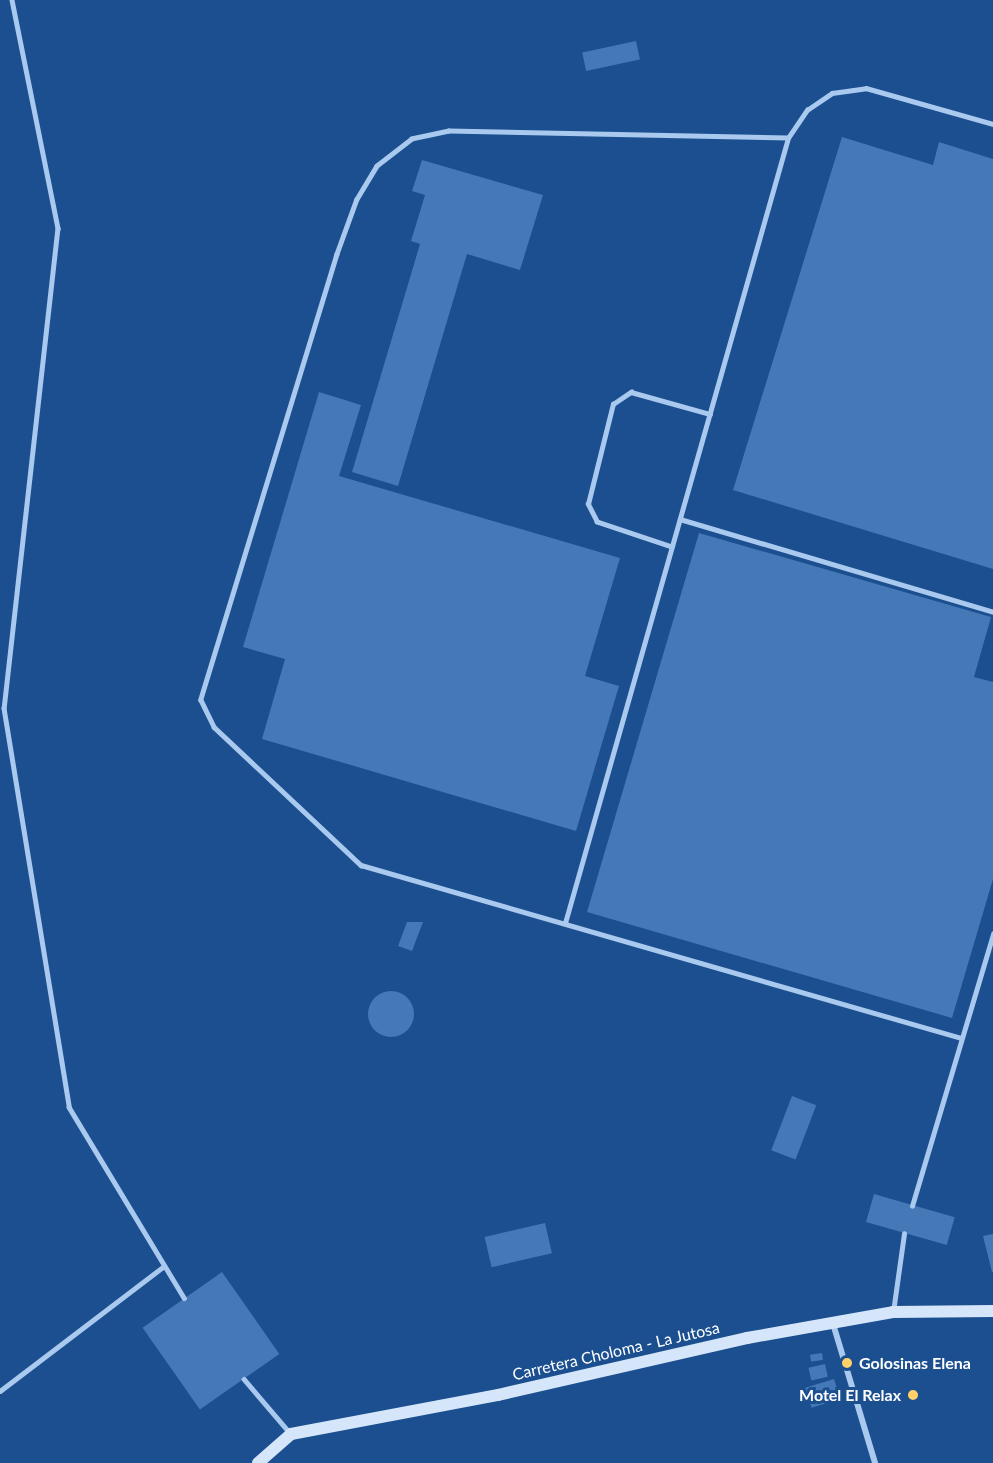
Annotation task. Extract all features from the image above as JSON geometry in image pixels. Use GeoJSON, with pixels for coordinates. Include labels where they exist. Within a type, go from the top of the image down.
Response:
{"type":"FeatureCollection","features":[{"type":"Feature","properties":{"kind":"street","name":"Carretera Choloma - La Jutosa"},"geometry":{"type":"LineString","coordinates":[[291,1434],[498,1395],[747,1338],[834,1327],[893,1312],[993,1311]]}},
{"type":"Feature","properties":{"kind":"street"},"geometry":{"type":"LineString","coordinates":[[834,1327],[875,1463]]}},
{"type":"Feature","properties":{"kind":"street"},"geometry":{"type":"LineString","coordinates":[[258,1463],[291,1434]]}},
{"type":"Feature","properties":{"kind":"lane"},"geometry":{"type":"LineString","coordinates":[[12,0],[58,228],[4,708],[69,1107],[163,1267],[184,1298]]}},
{"type":"Feature","properties":{"kind":"lane"},"geometry":{"type":"LineString","coordinates":[[565,923],[788,138],[807,110],[832,93],[866,88],[993,124]]}},
{"type":"Feature","properties":{"kind":"lane"},"geometry":{"type":"LineString","coordinates":[[788,138],[449,131],[412,139],[377,166],[357,199],[337,254],[201,700],[214,727],[361,865],[961,1038]]}},
{"type":"Feature","properties":{"kind":"lane"},"geometry":{"type":"LineString","coordinates":[[672,547],[597,522],[588,504],[613,404],[631,392],[710,414]]}},
{"type":"Feature","properties":{"kind":"lane"},"geometry":{"type":"LineString","coordinates":[[680,519],[993,612]]}},
{"type":"Feature","properties":{"kind":"lane"},"geometry":{"type":"LineString","coordinates":[[912,1206],[993,934]]}},
{"type":"Feature","properties":{"kind":"lane"},"geometry":{"type":"LineString","coordinates":[[893,1312],[904,1234]]}},
{"type":"Feature","properties":{"kind":"lane"},"geometry":{"type":"LineString","coordinates":[[0,1391],[163,1267]]}},
{"type":"Feature","properties":{"kind":"lane"},"geometry":{"type":"LineString","coordinates":[[244,1379],[291,1434]]}},
{"type":"Feature","properties":{"kind":"building"},"geometry":{"type":"Polygon","coordinates":[[[636,41],[640,60],[586,71],[582,52],[636,41]]]}},
{"type":"Feature","properties":{"kind":"building"},"geometry":{"type":"Polygon","coordinates":[[[842,137],[933,165],[939,142],[993,159],[993,569],[733,490],[842,137]]]}},
{"type":"Feature","properties":{"kind":"building"},"geometry":{"type":"Polygon","coordinates":[[[422,160],[543,195],[520,270],[467,254],[398,486],[352,472],[420,244],[411,241],[425,195],[412,191],[422,160]]]}},
{"type":"Feature","properties":{"kind":"building"},"geometry":{"type":"Polygon","coordinates":[[[319,392],[361,405],[339,476],[620,558],[585,676],[619,686],[576,831],[262,739],[285,659],[243,647],[319,392]]]}},
{"type":"Feature","properties":{"kind":"building"},"geometry":{"type":"Polygon","coordinates":[[[699,533],[991,617],[974,677],[993,682],[993,879],[952,1018],[587,912],[699,533]]]}},
{"type":"Feature","properties":{"kind":"building"},"geometry":{"type":"Polygon","coordinates":[[[407,922],[423,922],[412,951],[398,946],[407,922]]]}},
{"type":"Feature","properties":{"kind":"building"},"geometry":{"type":"Polygon","coordinates":[[[391,991],[400,992],[407,998],[413,1005],[413,1023],[407,1030],[400,1036],[391,1037],[382,1036],[375,1030],[369,1023],[368,1014],[369,1005],[375,998],[382,992],[391,991]]]}},
{"type":"Feature","properties":{"kind":"building"},"geometry":{"type":"Polygon","coordinates":[[[792,1096],[816,1105],[795,1159],[771,1150],[792,1096]]]}},
{"type":"Feature","properties":{"kind":"building"},"geometry":{"type":"Polygon","coordinates":[[[874,1194],[955,1217],[947,1245],[866,1222],[874,1194]]]}},
{"type":"Feature","properties":{"kind":"building"},"geometry":{"type":"Polygon","coordinates":[[[545,1223],[552,1253],[492,1267],[485,1237],[545,1223]]]}},
{"type":"Feature","properties":{"kind":"building"},"geometry":{"type":"Polygon","coordinates":[[[993,1234],[993,1272],[992,1272],[983,1236],[993,1234]]]}},
{"type":"Feature","properties":{"kind":"building"},"geometry":{"type":"Polygon","coordinates":[[[222,1272],[279,1354],[200,1410],[143,1328],[222,1272]]]}},
{"type":"Feature","properties":{"kind":"building"},"geometry":{"type":"Polygon","coordinates":[[[822,1353],[823,1360],[811,1362],[810,1355],[822,1353]]]}},
{"type":"Feature","properties":{"kind":"building"},"geometry":{"type":"Polygon","coordinates":[[[825,1364],[828,1377],[811,1380],[808,1368],[825,1364]]]}},
{"type":"Feature","properties":{"kind":"building"},"geometry":{"type":"Polygon","coordinates":[[[834,1379],[840,1399],[811,1408],[805,1388],[834,1379]]]}},
{"type":"Feature","properties":{"kind":"place","name":"Golosinas Elena"},"geometry":{"type":"Point","coordinates":[847,1363]}},
{"type":"Feature","properties":{"kind":"place","name":"Motel El Relax"},"geometry":{"type":"Point","coordinates":[913,1395]}}]}
